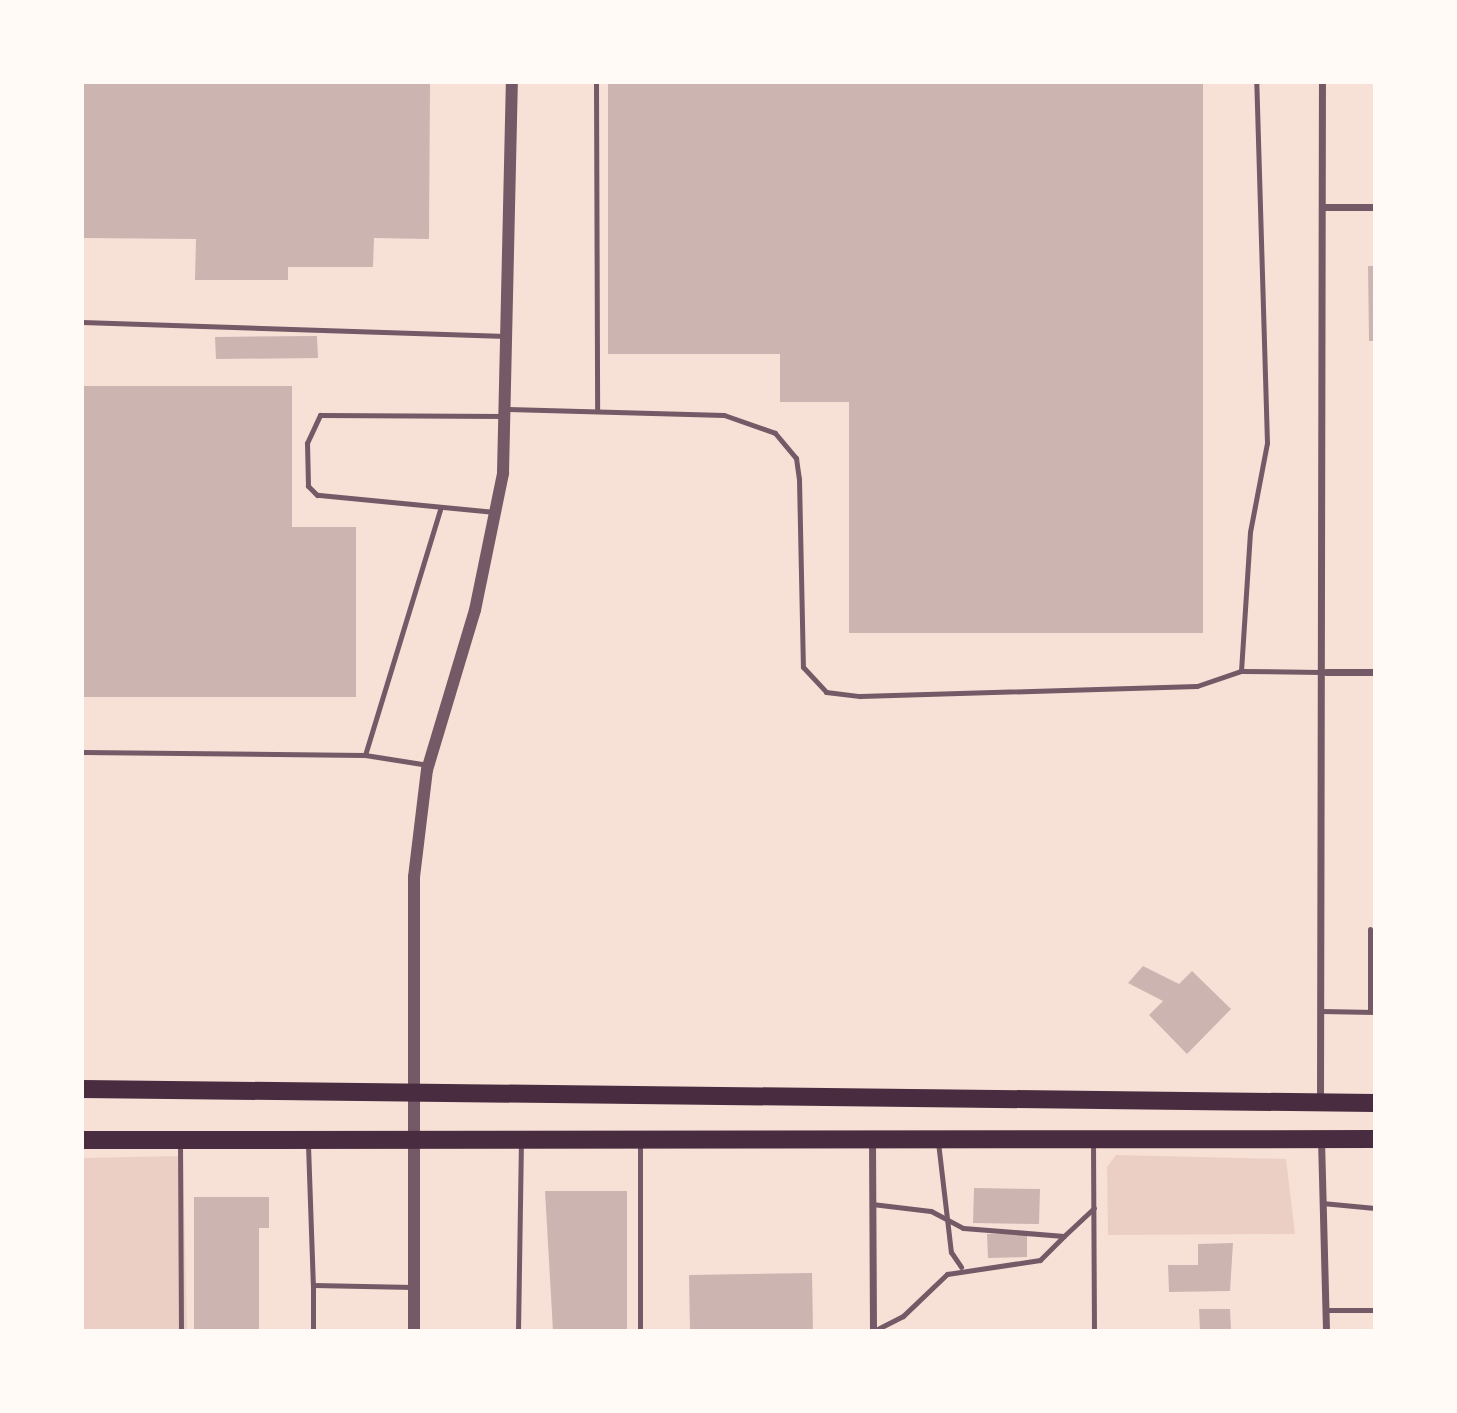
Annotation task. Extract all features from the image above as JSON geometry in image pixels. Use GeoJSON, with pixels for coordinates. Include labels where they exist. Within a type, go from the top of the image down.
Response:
{"type":"FeatureCollection","features":[{"type":"Feature","properties":{"kind":"main road"},"geometry":{"type":"LineString","coordinates":[[82,1089],[1375,1103]]}},
{"type":"Feature","properties":{"kind":"main road"},"geometry":{"type":"LineString","coordinates":[[82,1140],[415,1137],[1375,1139]]}},
{"type":"Feature","properties":{"kind":"street"},"geometry":{"type":"LineString","coordinates":[[414,1331],[414,877],[429,765],[475,610],[495,512],[508,412],[512,82]]}},
{"type":"Feature","properties":{"kind":"street"},"geometry":{"type":"LineString","coordinates":[[1320,1102],[1326,672],[1322,82]]}},
{"type":"Feature","properties":{"kind":"street"},"geometry":{"type":"LineString","coordinates":[[1323,206],[1375,208]]}},
{"type":"Feature","properties":{"kind":"street"},"geometry":{"type":"LineString","coordinates":[[1326,672],[1375,672]]}},
{"type":"Feature","properties":{"kind":"street"},"geometry":{"type":"LineString","coordinates":[[1321,1138],[1326,1331]]}},
{"type":"Feature","properties":{"kind":"street"},"geometry":{"type":"LineString","coordinates":[[872,1139],[873,1331]]}},
{"type":"Feature","properties":{"kind":"lane"},"geometry":{"type":"LineString","coordinates":[[596,82],[597,411]]}},
{"type":"Feature","properties":{"kind":"lane"},"geometry":{"type":"LineString","coordinates":[[1241,671],[1250,532],[1267,443],[1256,82]]}},
{"type":"Feature","properties":{"kind":"lane"},"geometry":{"type":"LineString","coordinates":[[82,322],[511,335]]}},
{"type":"Feature","properties":{"kind":"lane"},"geometry":{"type":"LineString","coordinates":[[495,512],[440,509],[311,493],[307,443],[314,419],[597,411],[733,416],[751,420],[788,445],[799,480],[803,667],[826,692],[860,696],[1197,686],[1241,671],[1326,672]]}},
{"type":"Feature","properties":{"kind":"lane"},"geometry":{"type":"LineString","coordinates":[[365,755],[440,509]]}},
{"type":"Feature","properties":{"kind":"lane"},"geometry":{"type":"LineString","coordinates":[[82,752],[365,755],[429,765]]}},
{"type":"Feature","properties":{"kind":"lane"},"geometry":{"type":"LineString","coordinates":[[1321,1012],[1372,1012],[1370,929]]}},
{"type":"Feature","properties":{"kind":"lane"},"geometry":{"type":"LineString","coordinates":[[519,1331],[521,1137]]}},
{"type":"Feature","properties":{"kind":"lane"},"geometry":{"type":"LineString","coordinates":[[308,1138],[313,1331]]}},
{"type":"Feature","properties":{"kind":"lane"},"geometry":{"type":"LineString","coordinates":[[640,1138],[640,1331]]}},
{"type":"Feature","properties":{"kind":"lane"},"geometry":{"type":"LineString","coordinates":[[180,1139],[181,1331]]}},
{"type":"Feature","properties":{"kind":"lane"},"geometry":{"type":"LineString","coordinates":[[938,1139],[946,1217],[961,1267]]}},
{"type":"Feature","properties":{"kind":"lane"},"geometry":{"type":"LineString","coordinates":[[1093,1139],[1094,1331]]}},
{"type":"Feature","properties":{"kind":"lane"},"geometry":{"type":"LineString","coordinates":[[1322,1203],[1375,1208]]}},
{"type":"Feature","properties":{"kind":"lane"},"geometry":{"type":"LineString","coordinates":[[872,1204],[946,1217],[963,1228],[1064,1236]]}},
{"type":"Feature","properties":{"kind":"lane"},"geometry":{"type":"LineString","coordinates":[[873,1331],[903,1316],[961,1267],[1040,1260],[1094,1208]]}},
{"type":"Feature","properties":{"kind":"lane"},"geometry":{"type":"LineString","coordinates":[[313,1285],[414,1287]]}},
{"type":"Feature","properties":{"kind":"lane"},"geometry":{"type":"LineString","coordinates":[[1325,1310],[1375,1310]]}},
{"type":"Feature","properties":{"kind":"shaded area"},"geometry":{"type":"Polygon","coordinates":[[[1116,1155],[1286,1159],[1295,1234],[1108,1235],[1107,1167],[1116,1155]]]}},
{"type":"Feature","properties":{"kind":"shaded area"},"geometry":{"type":"Polygon","coordinates":[[[183,1156],[187,1331],[82,1331],[82,1158],[183,1156]]]}},
{"type":"Feature","properties":{"kind":"building"},"geometry":{"type":"Polygon","coordinates":[[[82,82],[430,82],[429,239],[374,238],[373,267],[288,267],[288,280],[195,280],[196,239],[82,238],[82,82]]]}},
{"type":"Feature","properties":{"kind":"building"},"geometry":{"type":"Polygon","coordinates":[[[608,82],[1203,82],[1203,633],[849,633],[849,402],[780,402],[780,354],[608,354],[608,82]]]}},
{"type":"Feature","properties":{"kind":"building"},"geometry":{"type":"Polygon","coordinates":[[[1368,266],[1375,266],[1375,341],[1369,341],[1368,266]]]}},
{"type":"Feature","properties":{"kind":"building"},"geometry":{"type":"Polygon","coordinates":[[[317,336],[318,358],[216,359],[215,337],[317,336]]]}},
{"type":"Feature","properties":{"kind":"building"},"geometry":{"type":"Polygon","coordinates":[[[82,386],[292,386],[292,527],[356,527],[356,697],[82,697],[82,386]]]}},
{"type":"Feature","properties":{"kind":"building"},"geometry":{"type":"Polygon","coordinates":[[[1143,966],[1179,984],[1192,971],[1231,1009],[1187,1054],[1149,1015],[1163,1001],[1128,983],[1143,966]]]}},
{"type":"Feature","properties":{"kind":"building"},"geometry":{"type":"Polygon","coordinates":[[[974,1188],[1040,1189],[1039,1224],[973,1223],[974,1188]]]}},
{"type":"Feature","properties":{"kind":"building"},"geometry":{"type":"Polygon","coordinates":[[[545,1191],[627,1191],[627,1331],[553,1331],[545,1191]]]}},
{"type":"Feature","properties":{"kind":"building"},"geometry":{"type":"Polygon","coordinates":[[[194,1197],[269,1197],[269,1228],[259,1228],[259,1331],[194,1331],[194,1197]]]}},
{"type":"Feature","properties":{"kind":"building"},"geometry":{"type":"Polygon","coordinates":[[[1027,1233],[1027,1257],[988,1258],[987,1234],[1027,1233]]]}},
{"type":"Feature","properties":{"kind":"building"},"geometry":{"type":"Polygon","coordinates":[[[1233,1243],[1230,1291],[1169,1292],[1168,1265],[1198,1265],[1198,1244],[1233,1243]]]}},
{"type":"Feature","properties":{"kind":"building"},"geometry":{"type":"Polygon","coordinates":[[[812,1273],[813,1331],[690,1331],[689,1275],[812,1273]]]}},
{"type":"Feature","properties":{"kind":"building"},"geometry":{"type":"Polygon","coordinates":[[[1199,1309],[1230,1309],[1231,1331],[1200,1331],[1199,1309]]]}}]}
